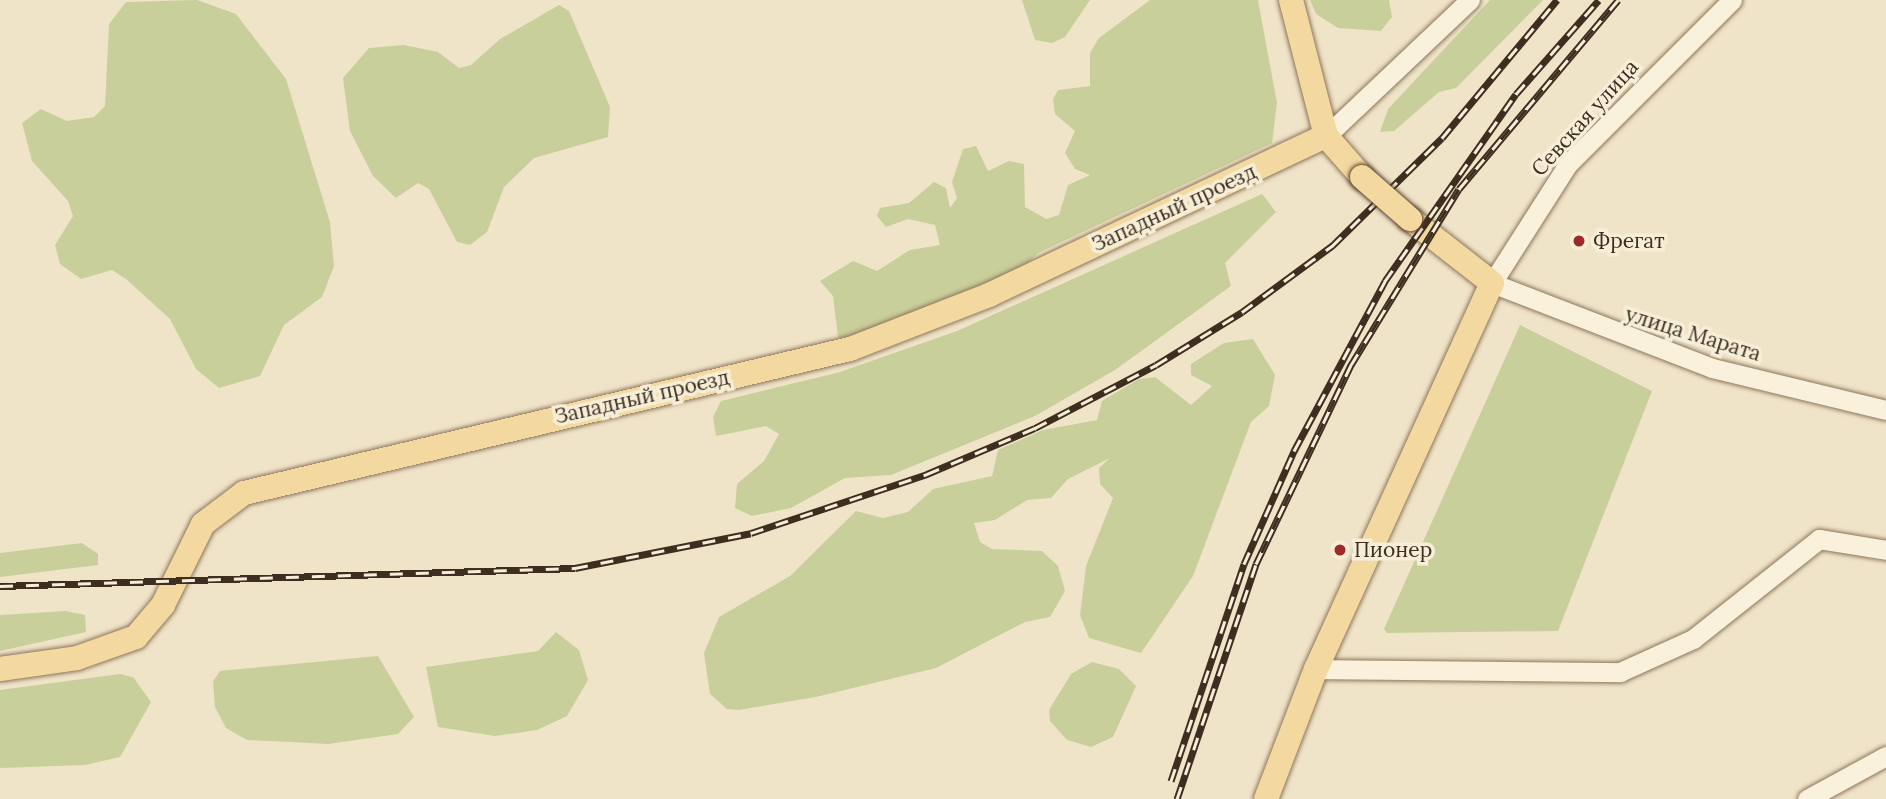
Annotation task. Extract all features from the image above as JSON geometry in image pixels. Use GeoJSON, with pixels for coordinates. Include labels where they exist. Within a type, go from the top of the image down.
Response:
{"type":"FeatureCollection","features":[{"type":"Feature","properties":{"kind":"main road"},"geometry":{"type":"LineString","coordinates":[[1266,799],[1315,669],[1492,283],[1410,219],[1362,177],[1326,136],[1291,0]]}},
{"type":"Feature","properties":{"kind":"main road","name":"Западный проезд"},"geometry":{"type":"LineString","coordinates":[[0,670],[77,657],[136,637],[163,605],[203,524],[244,493],[850,349],[989,295],[1326,136]]}},
{"type":"Feature","properties":{"kind":"street"},"geometry":{"type":"LineString","coordinates":[[1326,136],[1470,0]]}},
{"type":"Feature","properties":{"kind":"street","name":"Севская улица"},"geometry":{"type":"LineString","coordinates":[[1492,283],[1568,164],[1732,0]]}},
{"type":"Feature","properties":{"kind":"street","name":"улица Марата"},"geometry":{"type":"LineString","coordinates":[[1492,283],[1712,368],[1886,410]]}},
{"type":"Feature","properties":{"kind":"street"},"geometry":{"type":"LineString","coordinates":[[1315,669],[1620,672],[1693,639],[1819,539],[1886,550]]}},
{"type":"Feature","properties":{"kind":"street"},"geometry":{"type":"LineString","coordinates":[[1807,799],[1886,756]]}},
{"type":"Feature","properties":{"kind":"green space"},"geometry":{"type":"Polygon","coordinates":[[[197,0],[236,14],[286,79],[330,222],[334,266],[322,297],[284,325],[260,376],[219,388],[196,369],[170,319],[126,279],[112,270],[81,279],[60,264],[55,245],[73,216],[68,201],[32,161],[22,123],[41,109],[67,121],[94,117],[105,106],[109,24],[126,2],[197,0]]]}},
{"type":"Feature","properties":{"kind":"green space"},"geometry":{"type":"Polygon","coordinates":[[[1022,0],[1090,0],[1065,37],[1052,43],[1035,40],[1022,0]]]}},
{"type":"Feature","properties":{"kind":"green space"},"geometry":{"type":"Polygon","coordinates":[[[1150,0],[1258,0],[1277,103],[1272,143],[1038,253],[1020,271],[846,340],[838,337],[833,296],[820,281],[853,261],[877,271],[910,250],[940,245],[935,225],[908,219],[886,227],[877,216],[880,208],[909,203],[934,182],[946,188],[950,208],[957,198],[952,182],[963,149],[976,146],[988,171],[1009,161],[1024,164],[1025,207],[1046,219],[1059,215],[1068,185],[1090,175],[1075,169],[1065,153],[1075,131],[1055,114],[1053,99],[1058,90],[1090,86],[1090,53],[1099,38],[1150,0]]]}},
{"type":"Feature","properties":{"kind":"green space"},"geometry":{"type":"Polygon","coordinates":[[[1310,0],[1389,0],[1392,17],[1381,31],[1338,28],[1316,14],[1310,0]]]}},
{"type":"Feature","properties":{"kind":"green space"},"geometry":{"type":"Polygon","coordinates":[[[1490,0],[1543,0],[1456,88],[1439,92],[1394,131],[1380,132],[1388,109],[1490,0]]]}},
{"type":"Feature","properties":{"kind":"green space"},"geometry":{"type":"Polygon","coordinates":[[[559,5],[569,11],[610,107],[608,137],[534,158],[504,187],[487,232],[470,245],[457,242],[429,189],[418,183],[396,198],[373,176],[350,131],[343,78],[369,48],[404,45],[438,52],[459,68],[471,65],[500,39],[559,5]]]}},
{"type":"Feature","properties":{"kind":"green space"},"geometry":{"type":"Polygon","coordinates":[[[1262,194],[1276,212],[1225,263],[1231,286],[1115,370],[1035,416],[891,475],[845,478],[791,508],[752,516],[735,508],[737,484],[764,461],[779,434],[766,426],[716,436],[713,417],[721,401],[840,372],[957,331],[1262,194]]]}},
{"type":"Feature","properties":{"kind":"green space"},"geometry":{"type":"Polygon","coordinates":[[[1520,325],[1652,391],[1558,631],[1387,633],[1384,629],[1520,325]]]}},
{"type":"Feature","properties":{"kind":"green space"},"geometry":{"type":"Polygon","coordinates":[[[1253,339],[1275,375],[1269,406],[1251,422],[1193,576],[1141,653],[1089,638],[1080,615],[1086,566],[1113,498],[1100,484],[1099,468],[1110,458],[1068,479],[1051,498],[1027,500],[995,520],[974,523],[980,542],[992,549],[1042,551],[1058,566],[1065,591],[1050,617],[1025,622],[936,668],[816,697],[739,710],[727,709],[710,694],[704,653],[719,617],[790,576],[856,511],[883,518],[908,512],[933,489],[992,476],[998,450],[1043,430],[1097,420],[1102,401],[1139,379],[1155,377],[1191,405],[1212,386],[1191,375],[1191,364],[1224,343],[1253,339]]]}},
{"type":"Feature","properties":{"kind":"green space"},"geometry":{"type":"Polygon","coordinates":[[[82,543],[98,554],[98,565],[0,577],[0,553],[82,543]]]}},
{"type":"Feature","properties":{"kind":"green space"},"geometry":{"type":"Polygon","coordinates":[[[66,611],[85,615],[86,632],[0,651],[0,615],[66,611]]]}},
{"type":"Feature","properties":{"kind":"green space"},"geometry":{"type":"Polygon","coordinates":[[[556,632],[579,650],[588,680],[567,716],[537,730],[495,736],[438,727],[426,667],[538,651],[556,632]]]}},
{"type":"Feature","properties":{"kind":"green space"},"geometry":{"type":"Polygon","coordinates":[[[378,656],[414,717],[398,734],[328,744],[247,740],[226,728],[215,707],[213,681],[220,671],[378,656]]]}},
{"type":"Feature","properties":{"kind":"green space"},"geometry":{"type":"Polygon","coordinates":[[[1092,662],[1119,669],[1136,686],[1113,737],[1091,747],[1067,740],[1050,721],[1049,710],[1071,674],[1092,662]]]}},
{"type":"Feature","properties":{"kind":"green space"},"geometry":{"type":"Polygon","coordinates":[[[120,674],[133,677],[151,702],[120,757],[85,765],[0,768],[0,690],[120,674]]]}},
{"type":"Feature","properties":{"kind":"railway"},"geometry":{"type":"LineString","coordinates":[[0,586],[575,568],[751,533],[927,474],[1035,428],[1156,365],[1242,312],[1332,246],[1442,138],[1557,0]]}},
{"type":"Feature","properties":{"kind":"railway"},"geometry":{"type":"LineString","coordinates":[[1171,781],[1244,564],[1294,451],[1385,281],[1516,94],[1599,0]]}},
{"type":"Feature","properties":{"kind":"railway"},"geometry":{"type":"LineString","coordinates":[[1177,799],[1256,564],[1351,365],[1459,189],[1618,0]]}},
{"type":"Feature","properties":{"kind":"place","name":"Фрегат"},"geometry":{"type":"Point","coordinates":[1579,241]}},
{"type":"Feature","properties":{"kind":"place","name":"Пионер"},"geometry":{"type":"Point","coordinates":[1340,550]}}]}
